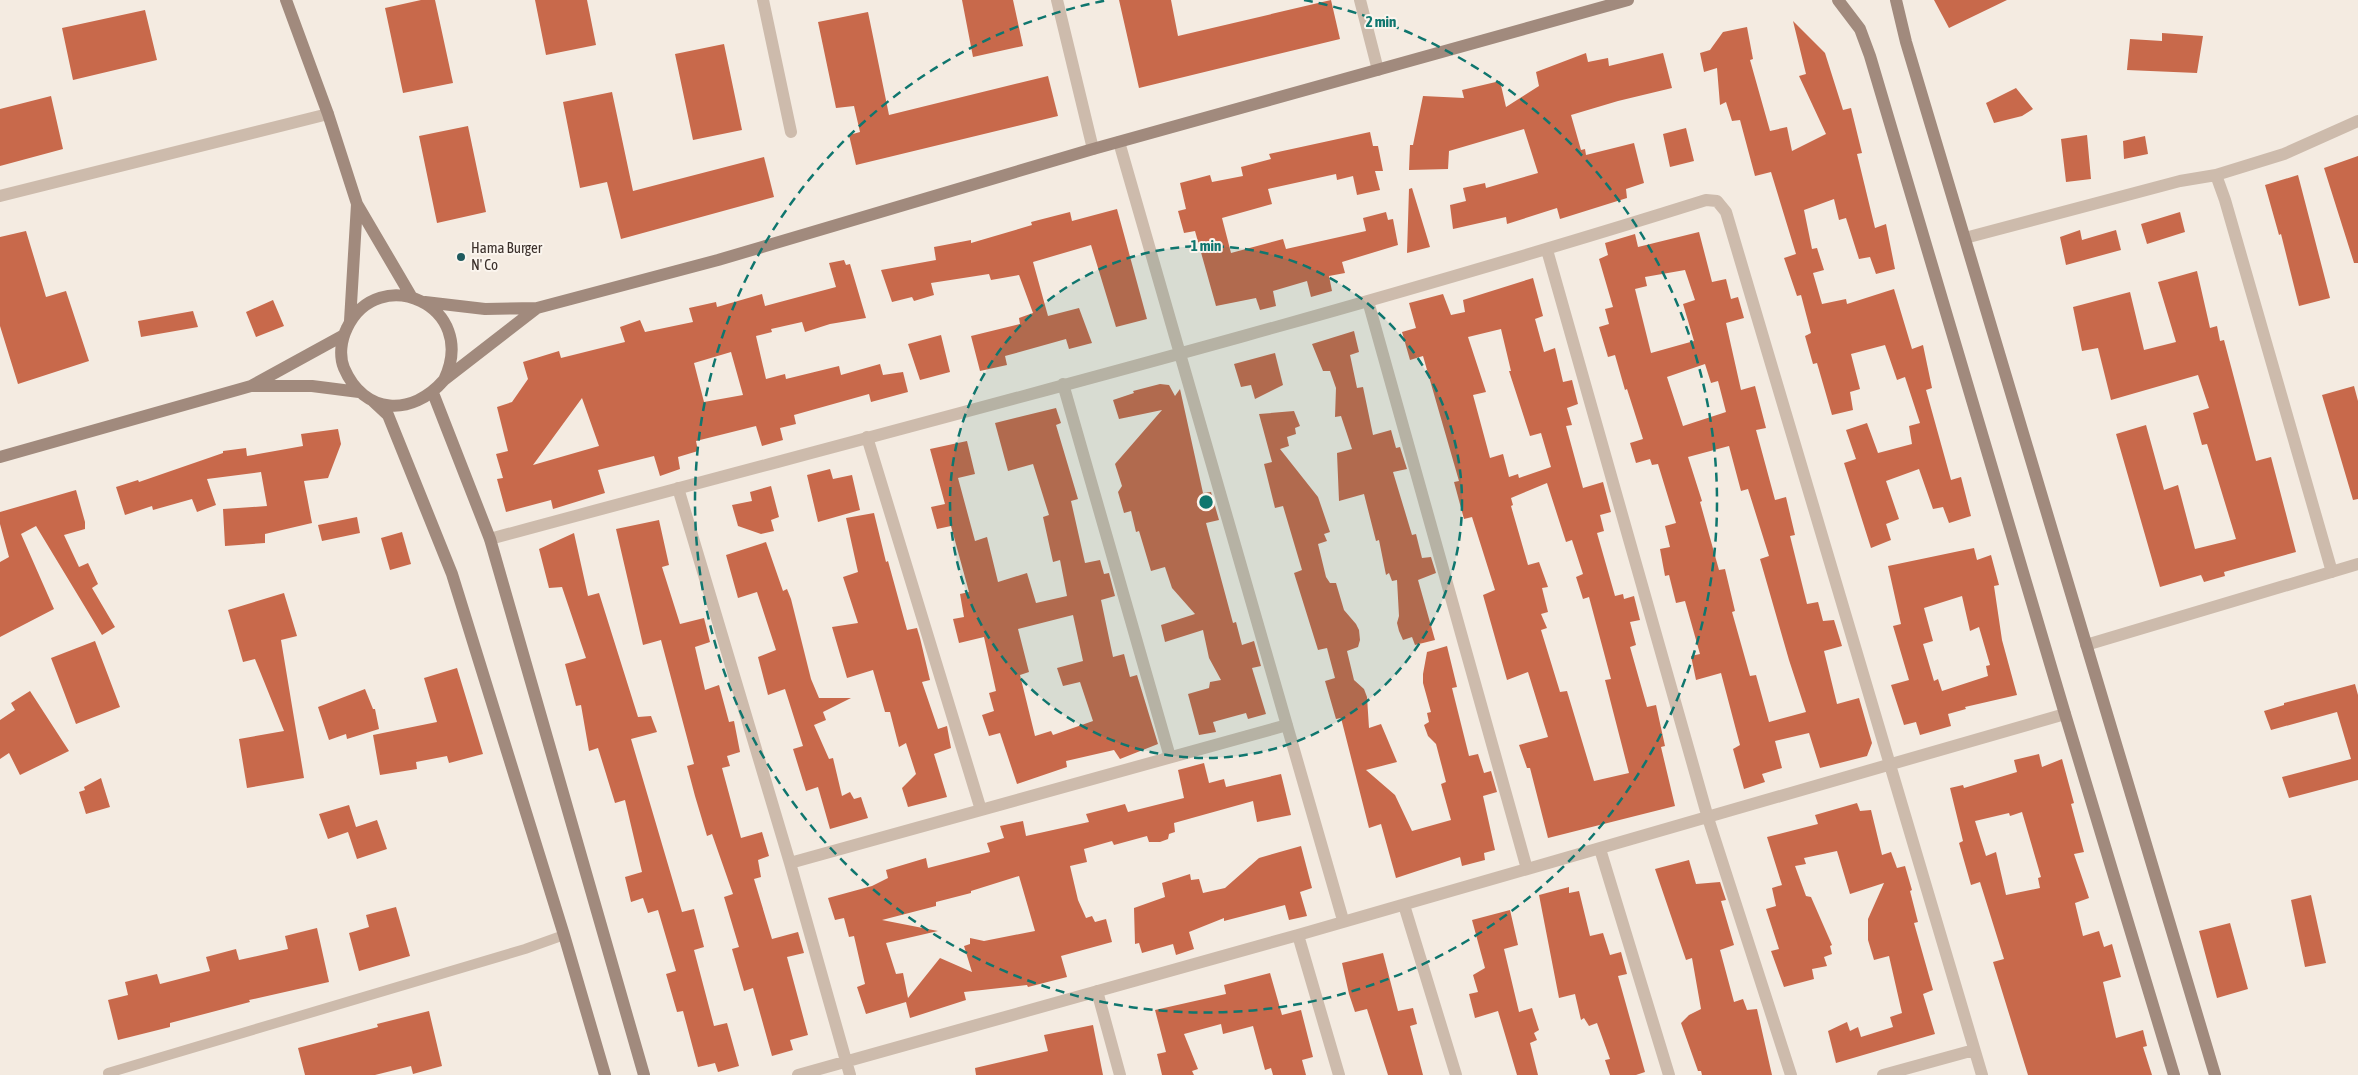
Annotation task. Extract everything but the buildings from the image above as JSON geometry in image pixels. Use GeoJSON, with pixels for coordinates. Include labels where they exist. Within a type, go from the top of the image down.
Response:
{"type":"FeatureCollection","features":[{"type":"Feature","properties":{"kind":"street"},"geometry":{"type":"LineString","coordinates":[[286,0],[328,114],[357,204],[411,296]]}},
{"type":"Feature","properties":{"kind":"street"},"geometry":{"type":"LineString","coordinates":[[1057,0],[1093,149]]}},
{"type":"Feature","properties":{"kind":"street"},"geometry":{"type":"LineString","coordinates":[[1360,0],[1378,70]]}},
{"type":"Feature","properties":{"kind":"street"},"geometry":{"type":"LineString","coordinates":[[425,302],[485,309],[537,308],[718,260],[1093,149],[1628,0]]}},
{"type":"Feature","properties":{"kind":"street"},"geometry":{"type":"LineString","coordinates":[[1838,0],[1860,29],[1870,56],[2064,714],[2174,1075]]}},
{"type":"Feature","properties":{"kind":"street"},"geometry":{"type":"LineString","coordinates":[[1896,0],[1906,42],[2215,1075]]}},
{"type":"Feature","properties":{"kind":"street"},"geometry":{"type":"LineString","coordinates":[[766,1],[791,132]]}},
{"type":"Feature","properties":{"kind":"street"},"geometry":{"type":"LineString","coordinates":[[0,196],[328,114]]}},
{"type":"Feature","properties":{"kind":"street"},"geometry":{"type":"LineString","coordinates":[[1965,238],[2180,181],[2216,175],[2284,154],[2358,121]]}},
{"type":"Feature","properties":{"kind":"street"},"geometry":{"type":"LineString","coordinates":[[1119,142],[1343,920]]}},
{"type":"Feature","properties":{"kind":"street"},"geometry":{"type":"LineString","coordinates":[[2216,175],[2226,200],[2332,572]]}},
{"type":"Feature","properties":{"kind":"street"},"geometry":{"type":"LineString","coordinates":[[490,539],[1368,301],[1547,250],[1706,200],[1717,201],[1722,205],[1982,1075]]}},
{"type":"Feature","properties":{"kind":"street"},"geometry":{"type":"LineString","coordinates":[[350,320],[357,204]]}},
{"type":"Feature","properties":{"kind":"street"},"geometry":{"type":"LineString","coordinates":[[1547,250],[1708,818],[1791,1075]]}},
{"type":"Feature","properties":{"kind":"street"},"geometry":{"type":"LineString","coordinates":[[444,380],[450,367],[453,352],[451,337],[446,323],[437,311],[425,302],[411,296],[394,295],[376,299],[360,309],[350,320],[344,334],[341,350],[343,365],[349,380],[388,416],[452,574],[564,935],[605,1075]]}},
{"type":"Feature","properties":{"kind":"street"},"geometry":{"type":"LineString","coordinates":[[1368,301],[1527,869]]}},
{"type":"Feature","properties":{"kind":"street"},"geometry":{"type":"LineString","coordinates":[[373,401],[389,406],[405,406],[420,401],[433,392],[444,380],[537,308]]}},
{"type":"Feature","properties":{"kind":"street"},"geometry":{"type":"LineString","coordinates":[[0,457],[251,386],[344,334]]}},
{"type":"Feature","properties":{"kind":"street"},"geometry":{"type":"LineString","coordinates":[[1063,384],[1170,758]]}},
{"type":"Feature","properties":{"kind":"street"},"geometry":{"type":"LineString","coordinates":[[251,386],[312,386],[360,392]]}},
{"type":"Feature","properties":{"kind":"street"},"geometry":{"type":"LineString","coordinates":[[433,392],[490,539],[644,1075]]}},
{"type":"Feature","properties":{"kind":"street"},"geometry":{"type":"LineString","coordinates":[[866,437],[981,810]]}},
{"type":"Feature","properties":{"kind":"street"},"geometry":{"type":"LineString","coordinates":[[678,488],[790,862],[850,1075]]}},
{"type":"Feature","properties":{"kind":"street"},"geometry":{"type":"LineString","coordinates":[[2086,645],[2358,564]]}},
{"type":"Feature","properties":{"kind":"street"},"geometry":{"type":"LineString","coordinates":[[798,1075],[1096,990],[1298,935],[1343,920],[1404,905],[1890,766],[2064,714]]}},
{"type":"Feature","properties":{"kind":"street"},"geometry":{"type":"LineString","coordinates":[[790,862],[1287,725]]}},
{"type":"Feature","properties":{"kind":"street"},"geometry":{"type":"LineString","coordinates":[[1600,849],[1668,1075]]}},
{"type":"Feature","properties":{"kind":"street"},"geometry":{"type":"LineString","coordinates":[[1404,905],[1456,1075]]}},
{"type":"Feature","properties":{"kind":"street"},"geometry":{"type":"LineString","coordinates":[[1298,935],[1339,1075]]}},
{"type":"Feature","properties":{"kind":"street"},"geometry":{"type":"LineString","coordinates":[[1096,990],[1120,1075]]}},
{"type":"Feature","properties":{"kind":"street"},"geometry":{"type":"LineString","coordinates":[[1882,1075],[1974,1050]]}},
{"type":"Feature","properties":{"kind":"lane"},"geometry":{"type":"LineString","coordinates":[[108,1073],[515,952],[564,935]]}},
{"type":"Feature","properties":{"kind":"place","name":"Hama Burger N' Co"},"geometry":{"type":"Point","coordinates":[461,257]}}]}
